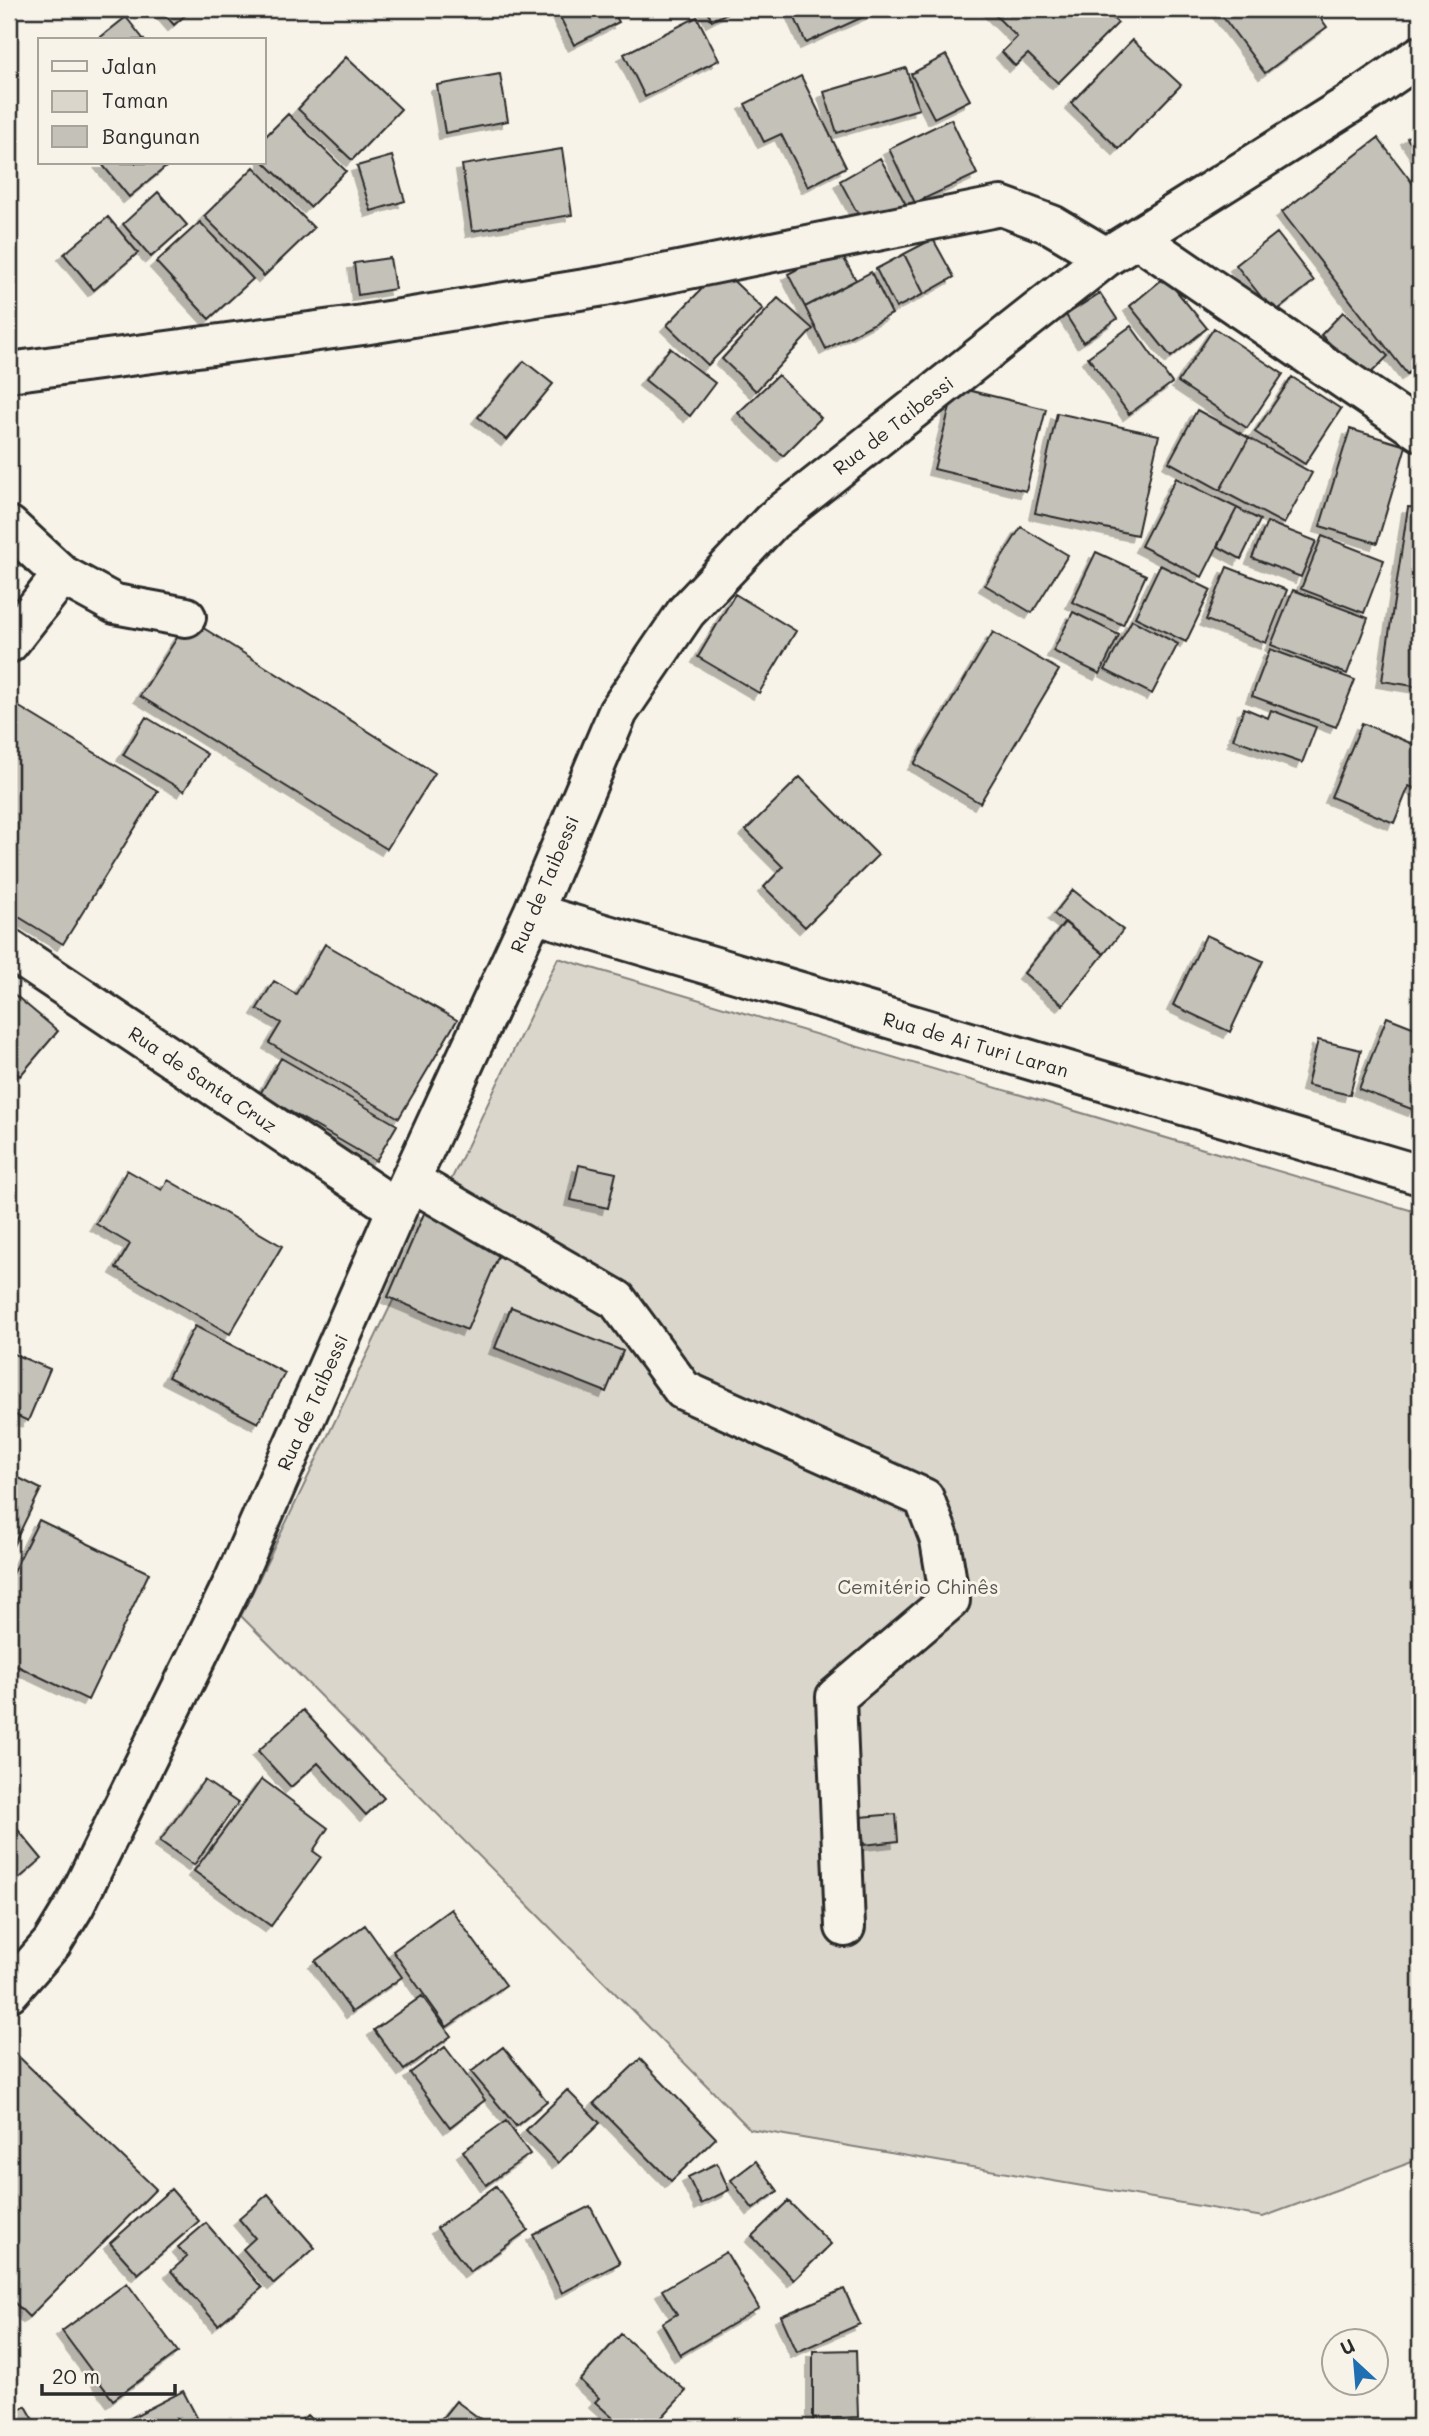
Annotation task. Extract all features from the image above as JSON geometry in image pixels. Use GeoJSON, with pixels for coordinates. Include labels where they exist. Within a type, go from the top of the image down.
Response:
{"type":"FeatureCollection","features":[{"type":"Feature","properties":{"kind":"street","name":"Rua de Taibessi"},"geometry":{"type":"LineString","coordinates":[[9,1992],[52,1943],[75,1905],[234,1581],[404,1195],[533,913],[618,712],[686,612],[772,521],[1121,247],[1356,100],[1420,56]]}},
{"type":"Feature","properties":{"kind":"street"},"geometry":{"type":"LineString","coordinates":[[9,372],[363,325],[590,288],[1001,206],[1121,247],[1420,431]]}},
{"type":"Feature","properties":{"kind":"street"},"geometry":{"type":"LineString","coordinates":[[9,526],[62,575],[115,604],[186,618]]}},
{"type":"Feature","properties":{"kind":"street"},"geometry":{"type":"LineString","coordinates":[[9,643],[62,575]]}},
{"type":"Feature","properties":{"kind":"street","name":"Rua de Ai Turi Laran"},"geometry":{"type":"LineString","coordinates":[[533,913],[1420,1175]]}},
{"type":"Feature","properties":{"kind":"street","name":"Rua de Santa Cruz"},"geometry":{"type":"LineString","coordinates":[[9,949],[404,1195],[617,1300],[683,1390],[924,1499],[940,1540],[950,1600],[836,1697],[845,1927]]}},
{"type":"Feature","properties":{"kind":"green space","name":"Cemitério Chinês"},"geometry":{"type":"Polygon","coordinates":[[[558,958],[1420,1213],[1420,2159],[1263,2217],[750,2129],[241,1616],[558,958]]]}},
{"type":"Feature","properties":{"kind":"building"},"geometry":{"type":"Polygon","coordinates":[[[160,9],[192,9],[174,25],[160,9]]]}},
{"type":"Feature","properties":{"kind":"building"},"geometry":{"type":"Polygon","coordinates":[[[556,9],[612,9],[619,22],[574,45],[556,9]]]}},
{"type":"Feature","properties":{"kind":"building"},"geometry":{"type":"Polygon","coordinates":[[[706,9],[734,9],[712,21],[706,9]]]}},
{"type":"Feature","properties":{"kind":"building"},"geometry":{"type":"Polygon","coordinates":[[[791,9],[872,9],[874,12],[806,43],[791,9]]]}},
{"type":"Feature","properties":{"kind":"building"},"geometry":{"type":"Polygon","coordinates":[[[989,9],[1103,9],[1118,23],[1058,83],[1028,54],[1015,66],[1002,52],[1017,37],[989,9]]]}},
{"type":"Feature","properties":{"kind":"building"},"geometry":{"type":"Polygon","coordinates":[[[1217,9],[1314,9],[1327,27],[1265,73],[1217,9]]]}},
{"type":"Feature","properties":{"kind":"building"},"geometry":{"type":"Polygon","coordinates":[[[126,17],[142,38],[100,38],[126,17]]]}},
{"type":"Feature","properties":{"kind":"building"},"geometry":{"type":"Polygon","coordinates":[[[697,17],[719,60],[645,97],[624,54],[697,17]]]}},
{"type":"Feature","properties":{"kind":"building"},"geometry":{"type":"Polygon","coordinates":[[[1132,40],[1181,85],[1119,149],[1071,103],[1132,40]]]}},
{"type":"Feature","properties":{"kind":"building"},"geometry":{"type":"Polygon","coordinates":[[[946,55],[970,100],[934,118],[911,74],[946,55]]]}},
{"type":"Feature","properties":{"kind":"building"},"geometry":{"type":"Polygon","coordinates":[[[346,57],[401,109],[352,160],[298,109],[346,57]]]}},
{"type":"Feature","properties":{"kind":"building"},"geometry":{"type":"Polygon","coordinates":[[[906,68],[919,109],[837,133],[824,92],[906,68]]]}},
{"type":"Feature","properties":{"kind":"building"},"geometry":{"type":"Polygon","coordinates":[[[500,74],[508,121],[445,133],[437,85],[500,74]]]}},
{"type":"Feature","properties":{"kind":"building"},"geometry":{"type":"Polygon","coordinates":[[[801,76],[846,167],[808,187],[781,134],[764,142],[745,104],[801,76]]]}},
{"type":"Feature","properties":{"kind":"building"},"geometry":{"type":"Polygon","coordinates":[[[288,114],[346,171],[310,207],[266,164],[266,136],[288,114]]]}},
{"type":"Feature","properties":{"kind":"building"},"geometry":{"type":"Polygon","coordinates":[[[951,119],[977,174],[915,203],[889,149],[951,119]]]}},
{"type":"Feature","properties":{"kind":"building"},"geometry":{"type":"Polygon","coordinates":[[[1420,129],[1420,158],[1407,138],[1420,129]]]}},
{"type":"Feature","properties":{"kind":"building"},"geometry":{"type":"Polygon","coordinates":[[[1378,138],[1420,193],[1420,364],[1407,374],[1282,212],[1378,138]]]}},
{"type":"Feature","properties":{"kind":"building"},"geometry":{"type":"Polygon","coordinates":[[[562,149],[572,215],[472,231],[462,165],[562,149]]]}},
{"type":"Feature","properties":{"kind":"building"},"geometry":{"type":"Polygon","coordinates":[[[392,156],[405,201],[371,211],[357,166],[392,156]]]}},
{"type":"Feature","properties":{"kind":"building"},"geometry":{"type":"Polygon","coordinates":[[[880,158],[908,208],[867,231],[840,181],[880,158]]]}},
{"type":"Feature","properties":{"kind":"building"},"geometry":{"type":"Polygon","coordinates":[[[102,164],[164,164],[166,167],[129,197],[102,164]]]}},
{"type":"Feature","properties":{"kind":"building"},"geometry":{"type":"Polygon","coordinates":[[[254,167],[314,228],[264,276],[204,216],[254,167]]]}},
{"type":"Feature","properties":{"kind":"building"},"geometry":{"type":"Polygon","coordinates":[[[158,192],[187,225],[151,257],[123,224],[158,192]]]}},
{"type":"Feature","properties":{"kind":"building"},"geometry":{"type":"Polygon","coordinates":[[[108,217],[138,253],[94,290],[64,254],[108,217]]]}},
{"type":"Feature","properties":{"kind":"building"},"geometry":{"type":"Polygon","coordinates":[[[200,222],[253,279],[209,319],[156,262],[200,222]]]}},
{"type":"Feature","properties":{"kind":"building"},"geometry":{"type":"Polygon","coordinates":[[[1277,233],[1314,281],[1274,313],[1236,265],[1277,233]]]}},
{"type":"Feature","properties":{"kind":"building"},"geometry":{"type":"Polygon","coordinates":[[[933,239],[954,277],[924,294],[904,254],[933,239]]]}},
{"type":"Feature","properties":{"kind":"building"},"geometry":{"type":"Polygon","coordinates":[[[838,248],[856,280],[805,307],[788,274],[838,248]]]}},
{"type":"Feature","properties":{"kind":"building"},"geometry":{"type":"Polygon","coordinates":[[[904,254],[924,294],[896,308],[876,269],[904,254]]]}},
{"type":"Feature","properties":{"kind":"building"},"geometry":{"type":"Polygon","coordinates":[[[390,258],[395,289],[358,295],[354,263],[390,258]]]}},
{"type":"Feature","properties":{"kind":"building"},"geometry":{"type":"Polygon","coordinates":[[[721,269],[763,309],[708,365],[667,325],[721,269]]]}},
{"type":"Feature","properties":{"kind":"building"},"geometry":{"type":"Polygon","coordinates":[[[871,272],[892,314],[826,349],[805,307],[871,272]]]}},
{"type":"Feature","properties":{"kind":"building"},"geometry":{"type":"Polygon","coordinates":[[[1165,277],[1207,328],[1171,357],[1130,306],[1165,277]]]}},
{"type":"Feature","properties":{"kind":"building"},"geometry":{"type":"Polygon","coordinates":[[[1100,293],[1117,319],[1083,342],[1066,315],[1100,293]]]}},
{"type":"Feature","properties":{"kind":"building"},"geometry":{"type":"Polygon","coordinates":[[[778,298],[813,329],[756,391],[722,359],[778,298]]]}},
{"type":"Feature","properties":{"kind":"building"},"geometry":{"type":"Polygon","coordinates":[[[1343,312],[1388,356],[1366,378],[1321,335],[1343,312]]]}},
{"type":"Feature","properties":{"kind":"building"},"geometry":{"type":"Polygon","coordinates":[[[1131,326],[1172,383],[1129,414],[1088,357],[1131,326]]]}},
{"type":"Feature","properties":{"kind":"building"},"geometry":{"type":"Polygon","coordinates":[[[1214,328],[1283,374],[1247,428],[1178,382],[1214,328]]]}},
{"type":"Feature","properties":{"kind":"building"},"geometry":{"type":"Polygon","coordinates":[[[670,348],[715,383],[690,416],[645,380],[670,348]]]}},
{"type":"Feature","properties":{"kind":"building"},"geometry":{"type":"Polygon","coordinates":[[[524,361],[553,384],[507,440],[478,417],[524,361]]]}},
{"type":"Feature","properties":{"kind":"building"},"geometry":{"type":"Polygon","coordinates":[[[778,375],[821,418],[783,456],[738,413],[778,375]]]}},
{"type":"Feature","properties":{"kind":"building"},"geometry":{"type":"Polygon","coordinates":[[[1292,377],[1341,409],[1305,464],[1255,432],[1292,377]]]}},
{"type":"Feature","properties":{"kind":"building"},"geometry":{"type":"Polygon","coordinates":[[[955,387],[1046,409],[1026,491],[934,469],[955,387]]]}},
{"type":"Feature","properties":{"kind":"building"},"geometry":{"type":"Polygon","coordinates":[[[1197,410],[1249,438],[1220,490],[1169,462],[1197,410]]]}},
{"type":"Feature","properties":{"kind":"building"},"geometry":{"type":"Polygon","coordinates":[[[1057,413],[1159,435],[1137,535],[1035,513],[1057,413]]]}},
{"type":"Feature","properties":{"kind":"building"},"geometry":{"type":"Polygon","coordinates":[[[1350,429],[1406,446],[1377,543],[1320,526],[1350,429]]]}},
{"type":"Feature","properties":{"kind":"building"},"geometry":{"type":"Polygon","coordinates":[[[1249,438],[1312,473],[1284,524],[1220,490],[1249,438]]]}},
{"type":"Feature","properties":{"kind":"building"},"geometry":{"type":"Polygon","coordinates":[[[1176,478],[1237,508],[1202,577],[1141,546],[1176,478]]]}},
{"type":"Feature","properties":{"kind":"building"},"geometry":{"type":"Polygon","coordinates":[[[1408,507],[1420,508],[1420,687],[1382,681],[1408,507]]]}},
{"type":"Feature","properties":{"kind":"building"},"geometry":{"type":"Polygon","coordinates":[[[1237,508],[1260,520],[1241,559],[1217,546],[1237,508]]]}},
{"type":"Feature","properties":{"kind":"building"},"geometry":{"type":"Polygon","coordinates":[[[1267,522],[1316,541],[1301,577],[1252,558],[1267,522]]]}},
{"type":"Feature","properties":{"kind":"building"},"geometry":{"type":"Polygon","coordinates":[[[1021,527],[1068,555],[1032,613],[985,585],[1021,527]]]}},
{"type":"Feature","properties":{"kind":"building"},"geometry":{"type":"Polygon","coordinates":[[[1322,536],[1384,560],[1364,613],[1301,589],[1322,536]]]}},
{"type":"Feature","properties":{"kind":"building"},"geometry":{"type":"Polygon","coordinates":[[[1096,552],[1146,575],[1123,625],[1072,602],[1096,552]]]}},
{"type":"Feature","properties":{"kind":"building"},"geometry":{"type":"Polygon","coordinates":[[[1160,565],[1211,590],[1186,642],[1135,617],[1160,565]]]}},
{"type":"Feature","properties":{"kind":"building"},"geometry":{"type":"Polygon","coordinates":[[[1227,567],[1287,590],[1266,643],[1206,620],[1227,567]]]}},
{"type":"Feature","properties":{"kind":"building"},"geometry":{"type":"Polygon","coordinates":[[[1293,590],[1368,618],[1347,674],[1271,645],[1293,590]]]}},
{"type":"Feature","properties":{"kind":"building"},"geometry":{"type":"Polygon","coordinates":[[[735,594],[796,631],[759,693],[698,657],[735,594]]]}},
{"type":"Feature","properties":{"kind":"building"},"geometry":{"type":"Polygon","coordinates":[[[1073,612],[1119,635],[1100,674],[1053,651],[1073,612]]]}},
{"type":"Feature","properties":{"kind":"building"},"geometry":{"type":"Polygon","coordinates":[[[189,619],[435,773],[387,849],[140,696],[189,619]]]}},
{"type":"Feature","properties":{"kind":"building"},"geometry":{"type":"Polygon","coordinates":[[[1132,620],[1178,644],[1152,694],[1105,670],[1132,620]]]}},
{"type":"Feature","properties":{"kind":"building"},"geometry":{"type":"Polygon","coordinates":[[[993,632],[1059,670],[980,803],[914,764],[993,632]]]}},
{"type":"Feature","properties":{"kind":"building"},"geometry":{"type":"Polygon","coordinates":[[[1270,649],[1355,680],[1336,727],[1252,696],[1270,649]]]}},
{"type":"Feature","properties":{"kind":"building"},"geometry":{"type":"Polygon","coordinates":[[[16,705],[158,791],[63,944],[9,911],[9,717],[16,705]]]}},
{"type":"Feature","properties":{"kind":"building"},"geometry":{"type":"Polygon","coordinates":[[[1244,708],[1268,718],[1271,710],[1316,727],[1302,763],[1233,739],[1244,708]]]}},
{"type":"Feature","properties":{"kind":"building"},"geometry":{"type":"Polygon","coordinates":[[[146,717],[207,754],[184,791],[123,755],[146,717]]]}},
{"type":"Feature","properties":{"kind":"building"},"geometry":{"type":"Polygon","coordinates":[[[1362,723],[1420,747],[1420,791],[1409,786],[1394,823],[1331,797],[1362,723]]]}},
{"type":"Feature","properties":{"kind":"building"},"geometry":{"type":"Polygon","coordinates":[[[800,777],[878,855],[805,927],[764,887],[783,867],[746,830],[800,777]]]}},
{"type":"Feature","properties":{"kind":"building"},"geometry":{"type":"Polygon","coordinates":[[[1073,890],[1123,930],[1104,954],[1054,914],[1073,890]]]}},
{"type":"Feature","properties":{"kind":"building"},"geometry":{"type":"Polygon","coordinates":[[[1065,922],[1104,954],[1063,1005],[1024,973],[1065,922]]]}},
{"type":"Feature","properties":{"kind":"building"},"geometry":{"type":"Polygon","coordinates":[[[1206,935],[1263,961],[1230,1032],[1173,1005],[1206,935]]]}},
{"type":"Feature","properties":{"kind":"building"},"geometry":{"type":"Polygon","coordinates":[[[325,944],[457,1020],[399,1118],[269,1043],[281,1023],[257,1009],[274,981],[296,994],[325,944]]]}},
{"type":"Feature","properties":{"kind":"building"},"geometry":{"type":"Polygon","coordinates":[[[9,990],[58,1031],[20,1076],[9,1067],[9,990]]]}},
{"type":"Feature","properties":{"kind":"building"},"geometry":{"type":"Polygon","coordinates":[[[1387,1017],[1420,1030],[1420,1096],[1414,1110],[1359,1089],[1387,1017]]]}},
{"type":"Feature","properties":{"kind":"building"},"geometry":{"type":"Polygon","coordinates":[[[1318,1040],[1361,1050],[1350,1095],[1307,1085],[1318,1040]]]}},
{"type":"Feature","properties":{"kind":"building"},"geometry":{"type":"Polygon","coordinates":[[[281,1058],[397,1125],[376,1161],[260,1094],[281,1058]]]}},
{"type":"Feature","properties":{"kind":"building"},"geometry":{"type":"Polygon","coordinates":[[[579,1165],[616,1173],[608,1208],[571,1200],[579,1165]]]}},
{"type":"Feature","properties":{"kind":"building"},"geometry":{"type":"Polygon","coordinates":[[[127,1170],[162,1190],[168,1180],[282,1246],[230,1334],[116,1268],[130,1244],[96,1224],[127,1170]]]}},
{"type":"Feature","properties":{"kind":"building"},"geometry":{"type":"Polygon","coordinates":[[[425,1211],[504,1243],[467,1330],[388,1297],[425,1211]]]}},
{"type":"Feature","properties":{"kind":"building"},"geometry":{"type":"Polygon","coordinates":[[[511,1307],[623,1351],[606,1392],[495,1348],[511,1307]]]}},
{"type":"Feature","properties":{"kind":"building"},"geometry":{"type":"Polygon","coordinates":[[[195,1326],[285,1373],[258,1423],[168,1377],[195,1326]]]}},
{"type":"Feature","properties":{"kind":"building"},"geometry":{"type":"Polygon","coordinates":[[[9,1352],[50,1369],[28,1421],[9,1412],[9,1352]]]}},
{"type":"Feature","properties":{"kind":"building"},"geometry":{"type":"Polygon","coordinates":[[[9,1473],[41,1489],[9,1554],[9,1473]]]}},
{"type":"Feature","properties":{"kind":"building"},"geometry":{"type":"Polygon","coordinates":[[[39,1520],[149,1573],[88,1700],[9,1662],[9,1580],[39,1520]]]}},
{"type":"Feature","properties":{"kind":"building"},"geometry":{"type":"Polygon","coordinates":[[[303,1710],[384,1798],[366,1815],[318,1763],[291,1787],[258,1751],[303,1710]]]}},
{"type":"Feature","properties":{"kind":"building"},"geometry":{"type":"Polygon","coordinates":[[[262,1779],[328,1828],[313,1851],[321,1857],[271,1926],[194,1871],[262,1779]]]}},
{"type":"Feature","properties":{"kind":"building"},"geometry":{"type":"Polygon","coordinates":[[[204,1780],[238,1803],[194,1865],[160,1841],[204,1780]]]}},
{"type":"Feature","properties":{"kind":"building"},"geometry":{"type":"Polygon","coordinates":[[[896,1814],[898,1841],[864,1845],[861,1817],[896,1814]]]}},
{"type":"Feature","properties":{"kind":"building"},"geometry":{"type":"Polygon","coordinates":[[[9,1819],[42,1859],[9,1887],[9,1819]]]}},
{"type":"Feature","properties":{"kind":"building"},"geometry":{"type":"Polygon","coordinates":[[[451,1909],[506,1985],[447,2027],[393,1951],[451,1909]]]}},
{"type":"Feature","properties":{"kind":"building"},"geometry":{"type":"Polygon","coordinates":[[[365,1925],[402,1977],[352,2012],[315,1961],[365,1925]]]}},
{"type":"Feature","properties":{"kind":"building"},"geometry":{"type":"Polygon","coordinates":[[[422,1996],[451,2036],[404,2070],[374,2030],[422,1996]]]}},
{"type":"Feature","properties":{"kind":"building"},"geometry":{"type":"Polygon","coordinates":[[[445,2047],[485,2100],[450,2127],[410,2073],[445,2047]]]}},
{"type":"Feature","properties":{"kind":"building"},"geometry":{"type":"Polygon","coordinates":[[[503,2047],[547,2101],[516,2126],[471,2072],[503,2047]]]}},
{"type":"Feature","properties":{"kind":"building"},"geometry":{"type":"Polygon","coordinates":[[[15,2053],[156,2189],[29,2317],[9,2297],[9,2059],[15,2053]]]}},
{"type":"Feature","properties":{"kind":"building"},"geometry":{"type":"Polygon","coordinates":[[[640,2059],[716,2138],[671,2181],[594,2103],[640,2059]]]}},
{"type":"Feature","properties":{"kind":"building"},"geometry":{"type":"Polygon","coordinates":[[[567,2090],[600,2123],[558,2163],[526,2130],[567,2090]]]}},
{"type":"Feature","properties":{"kind":"building"},"geometry":{"type":"Polygon","coordinates":[[[506,2121],[530,2154],[486,2185],[463,2151],[506,2121]]]}},
{"type":"Feature","properties":{"kind":"building"},"geometry":{"type":"Polygon","coordinates":[[[756,2161],[778,2191],[753,2209],[731,2180],[756,2161]]]}},
{"type":"Feature","properties":{"kind":"building"},"geometry":{"type":"Polygon","coordinates":[[[717,2163],[729,2190],[701,2204],[688,2177],[717,2163]]]}},
{"type":"Feature","properties":{"kind":"building"},"geometry":{"type":"Polygon","coordinates":[[[496,2186],[528,2230],[470,2272],[437,2228],[496,2186]]]}},
{"type":"Feature","properties":{"kind":"building"},"geometry":{"type":"Polygon","coordinates":[[[171,2189],[199,2221],[138,2274],[110,2243],[171,2189]]]}},
{"type":"Feature","properties":{"kind":"building"},"geometry":{"type":"Polygon","coordinates":[[[268,2194],[315,2248],[274,2284],[243,2249],[255,2238],[239,2219],[268,2194]]]}},
{"type":"Feature","properties":{"kind":"building"},"geometry":{"type":"Polygon","coordinates":[[[788,2201],[831,2244],[794,2280],[752,2236],[788,2201]]]}},
{"type":"Feature","properties":{"kind":"building"},"geometry":{"type":"Polygon","coordinates":[[[590,2206],[620,2263],[562,2293],[533,2235],[590,2206]]]}},
{"type":"Feature","properties":{"kind":"building"},"geometry":{"type":"Polygon","coordinates":[[[206,2223],[262,2288],[218,2325],[171,2271],[187,2257],[178,2247],[206,2223]]]}},
{"type":"Feature","properties":{"kind":"building"},"geometry":{"type":"Polygon","coordinates":[[[726,2252],[759,2308],[680,2355],[662,2323],[677,2314],[662,2290],[726,2252]]]}},
{"type":"Feature","properties":{"kind":"building"},"geometry":{"type":"Polygon","coordinates":[[[127,2283],[178,2352],[113,2400],[62,2331],[127,2283]]]}},
{"type":"Feature","properties":{"kind":"building"},"geometry":{"type":"Polygon","coordinates":[[[844,2289],[860,2324],[797,2352],[781,2316],[844,2289]]]}},
{"type":"Feature","properties":{"kind":"building"},"geometry":{"type":"Polygon","coordinates":[[[621,2334],[686,2391],[653,2427],[623,2427],[595,2402],[599,2398],[580,2380],[621,2334]]]}},
{"type":"Feature","properties":{"kind":"building"},"geometry":{"type":"Polygon","coordinates":[[[856,2350],[858,2417],[813,2419],[813,2351],[856,2350]]]}},
{"type":"Feature","properties":{"kind":"building"},"geometry":{"type":"Polygon","coordinates":[[[183,2391],[202,2427],[113,2427],[183,2391]]]}},
{"type":"Feature","properties":{"kind":"building"},"geometry":{"type":"Polygon","coordinates":[[[456,2401],[491,2427],[435,2427],[456,2401]]]}},
{"type":"Feature","properties":{"kind":"building"},"geometry":{"type":"Polygon","coordinates":[[[26,2406],[38,2427],[9,2427],[9,2416],[26,2406]]]}},
{"type":"Feature","properties":{"kind":"building"},"geometry":{"type":"Polygon","coordinates":[[[307,2415],[319,2427],[293,2427],[307,2415]]]}}]}
